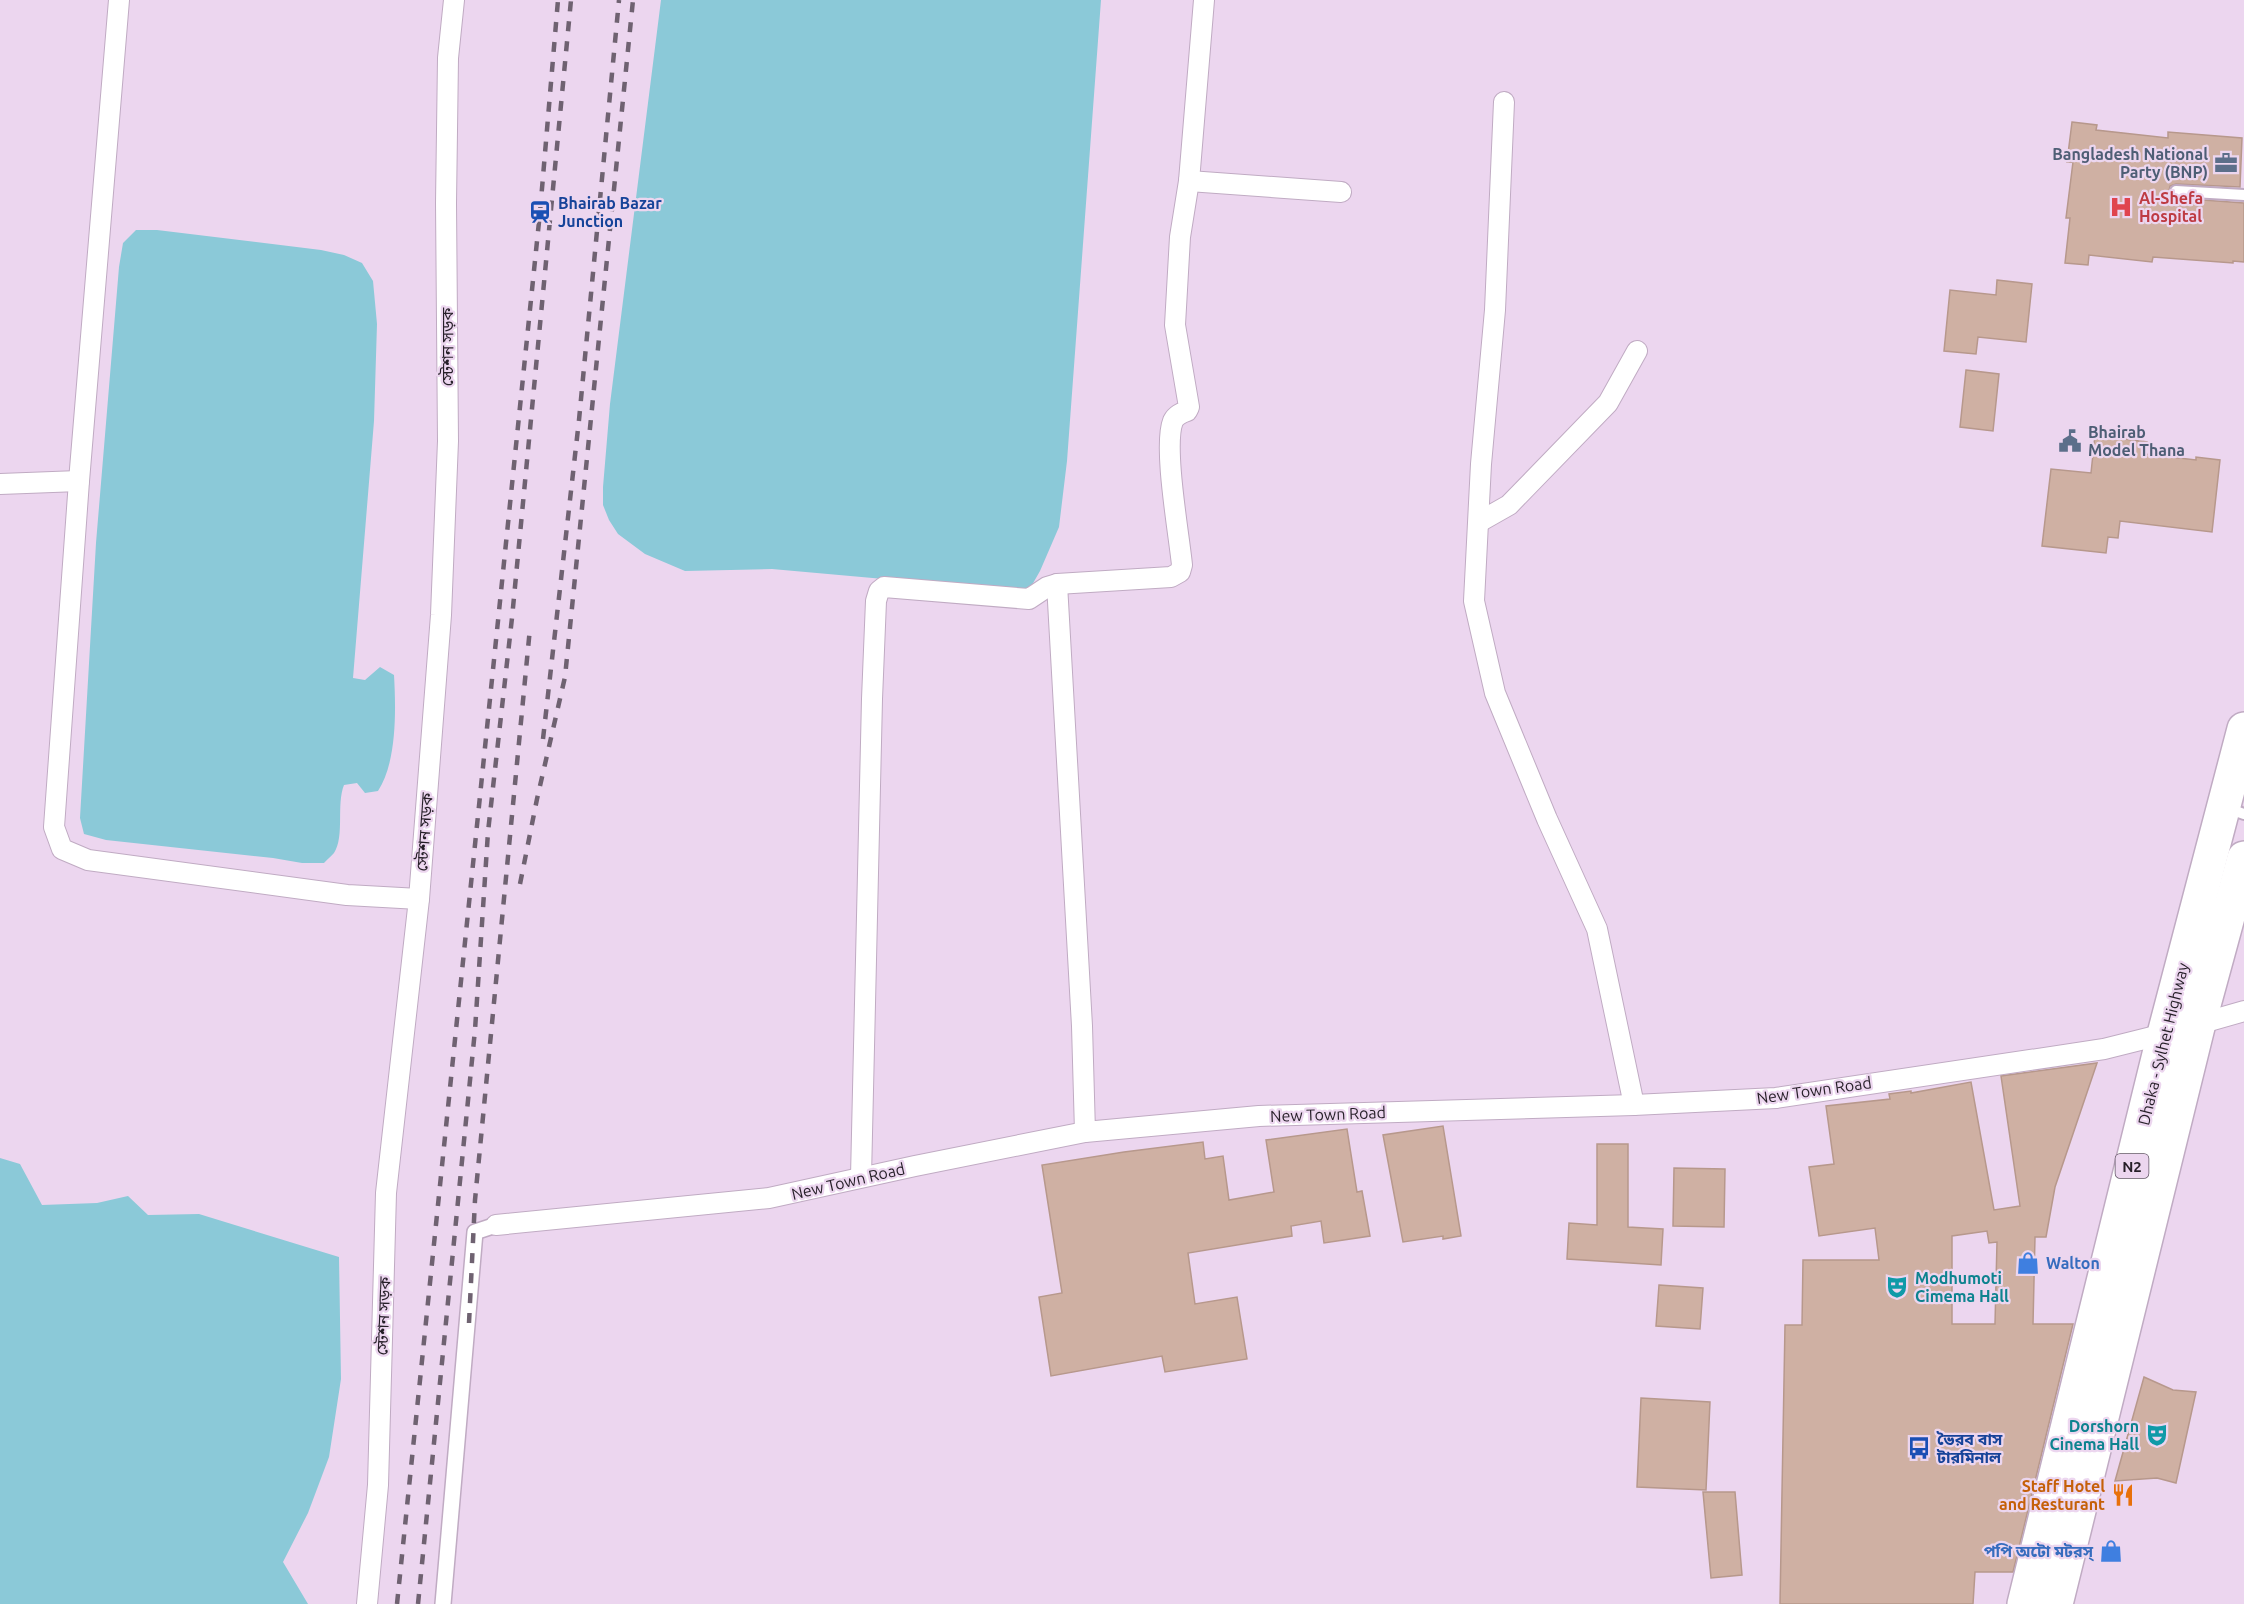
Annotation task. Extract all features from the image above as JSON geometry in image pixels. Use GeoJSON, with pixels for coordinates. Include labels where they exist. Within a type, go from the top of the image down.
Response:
{"type":"FeatureCollection","features":[{"type":"Feature","properties":{"kind":"highway","name":"Dhaka - Sylhet Highway"},"geometry":{"type":"LineString","coordinates":[[2025,1604],[2164,1034],[2234,810],[2244,729]]}},
{"type":"Feature","properties":{"kind":"highway","name":"Dhaka - Sylhet Highway"},"geometry":{"type":"LineString","coordinates":[[2056,1604],[2199,1023],[2236,911],[2244,858]]}},
{"type":"Feature","properties":{"kind":"street"},"geometry":{"type":"LineString","coordinates":[[119,0],[79,482],[54,827],[62,849],[88,860],[347,895],[419,899]]}},
{"type":"Feature","properties":{"kind":"street","name":"স্টেশন সড়ক"},"geometry":{"type":"LineString","coordinates":[[367,1604],[378,1485],[386,1193],[419,899],[441,615],[448,441],[446,203],[448,58],[454,0]]}},
{"type":"Feature","properties":{"kind":"street"},"geometry":{"type":"LineString","coordinates":[[861,1177],[876,601],[879,591],[884,587],[1029,599],[1047,587],[1057,584],[1171,577],[1180,572],[1182,565],[1169,446],[1173,422],[1177,415],[1187,411],[1189,407],[1175,325],[1180,237],[1189,181],[1204,0]]}},
{"type":"Feature","properties":{"kind":"street"},"geometry":{"type":"LineString","coordinates":[[1504,102],[1495,310],[1481,464],[1474,602],[1495,693],[1547,819],[1597,929],[1634,1105]]}},
{"type":"Feature","properties":{"kind":"street"},"geometry":{"type":"LineString","coordinates":[[1189,181],[1341,192]]}},
{"type":"Feature","properties":{"kind":"street"},"geometry":{"type":"LineString","coordinates":[[1479,522],[1491,517],[1509,504],[1608,403],[1637,351]]}},
{"type":"Feature","properties":{"kind":"street"},"geometry":{"type":"LineString","coordinates":[[0,484],[79,482]]}},
{"type":"Feature","properties":{"kind":"street"},"geometry":{"type":"LineString","coordinates":[[1057,584],[1081,1014],[1084,1132]]}},
{"type":"Feature","properties":{"kind":"street","name":"New Town Road"},"geometry":{"type":"LineString","coordinates":[[496,1225],[769,1198],[1084,1132],[1259,1116],[1634,1105],[1776,1098],[2104,1049],[2244,1011]]}},
{"type":"Feature","properties":{"kind":"street"},"geometry":{"type":"LineString","coordinates":[[443,1604],[475,1232],[496,1225]]}},
{"type":"Feature","properties":{"kind":"lane"},"geometry":{"type":"LineString","coordinates":[[2176,191],[2244,195]]}},
{"type":"Feature","properties":{"kind":"water"},"geometry":{"type":"Polygon","coordinates":[[[661,0],[1101,0],[1067,461],[1059,527],[1028,592],[772,569],[685,571],[645,554],[618,534],[609,520],[603,505],[603,487],[610,404],[661,0]]]}},
{"type":"Feature","properties":{"kind":"water"},"geometry":{"type":"Polygon","coordinates":[[[136,230],[157,230],[321,250],[344,255],[362,263],[373,281],[377,324],[374,421],[353,678],[365,680],[380,667],[394,675],[394,735],[389,766],[378,791],[365,793],[357,783],[344,785],[337,846],[334,853],[324,863],[302,863],[106,840],[84,834],[80,818],[96,543],[119,267],[123,243],[136,230]]]}},
{"type":"Feature","properties":{"kind":"water"},"geometry":{"type":"Polygon","coordinates":[[[0,1158],[20,1164],[42,1205],[97,1203],[128,1196],[148,1215],[199,1214],[339,1257],[341,1379],[329,1457],[308,1513],[283,1562],[308,1604],[0,1604],[0,1158]]]}},
{"type":"Feature","properties":{"kind":"building"},"geometry":{"type":"Polygon","coordinates":[[[2072,122],[2097,125],[2096,130],[2168,138],[2168,132],[2242,138],[2240,187],[2176,184],[2170,186],[2169,191],[2171,197],[2176,198],[2244,203],[2244,262],[2153,257],[2152,262],[2089,255],[2088,265],[2065,263],[2070,218],[2066,218],[2073,162],[2067,162],[2072,122]]]}},
{"type":"Feature","properties":{"kind":"building"},"geometry":{"type":"Polygon","coordinates":[[[1997,280],[2032,284],[2026,342],[1978,337],[1976,354],[1944,351],[1950,290],[1996,295],[1997,280]]]}},
{"type":"Feature","properties":{"kind":"building"},"geometry":{"type":"Polygon","coordinates":[[[1966,370],[1999,374],[1993,431],[1960,427],[1966,370]]]}},
{"type":"Feature","properties":{"kind":"building"},"geometry":{"type":"Polygon","coordinates":[[[2095,435],[2147,442],[2145,454],[2196,460],[2196,457],[2220,460],[2212,532],[2120,521],[2118,538],[2108,537],[2106,553],[2042,546],[2051,469],[2091,473],[2095,435]]]}},
{"type":"Feature","properties":{"kind":"building"},"geometry":{"type":"Polygon","coordinates":[[[2097,1063],[2055,1187],[2046,1237],[2035,1237],[2033,1324],[2073,1324],[2013,1572],[1975,1572],[1973,1604],[1780,1604],[1785,1325],[1802,1325],[1803,1260],[1879,1260],[1875,1228],[1819,1236],[1809,1167],[1834,1164],[1826,1106],[1890,1099],[1889,1094],[1911,1091],[1911,1093],[1971,1082],[1994,1210],[2020,1206],[2001,1076],[2097,1063]],[[1987,1231],[1952,1236],[1952,1324],[1995,1324],[1997,1242],[1989,1243],[1987,1231]]]}},
{"type":"Feature","properties":{"kind":"building"},"geometry":{"type":"Polygon","coordinates":[[[1443,1126],[1461,1236],[1443,1239],[1443,1236],[1403,1242],[1383,1135],[1443,1126]]]}},
{"type":"Feature","properties":{"kind":"building"},"geometry":{"type":"Polygon","coordinates":[[[1347,1129],[1357,1192],[1362,1191],[1370,1236],[1324,1243],[1321,1221],[1291,1226],[1292,1236],[1188,1253],[1195,1304],[1237,1297],[1247,1359],[1165,1372],[1162,1356],[1051,1376],[1039,1297],[1062,1293],[1042,1165],[1203,1142],[1205,1159],[1223,1156],[1229,1200],[1274,1192],[1266,1140],[1347,1129]]]}},
{"type":"Feature","properties":{"kind":"building"},"geometry":{"type":"Polygon","coordinates":[[[1597,1144],[1628,1144],[1628,1227],[1663,1229],[1661,1265],[1567,1259],[1569,1223],[1597,1225],[1597,1144]]]}},
{"type":"Feature","properties":{"kind":"building"},"geometry":{"type":"Polygon","coordinates":[[[1674,1168],[1725,1169],[1724,1227],[1673,1226],[1674,1168]]]}},
{"type":"Feature","properties":{"kind":"building"},"geometry":{"type":"Polygon","coordinates":[[[1659,1285],[1703,1288],[1700,1329],[1656,1326],[1659,1285]]]}},
{"type":"Feature","properties":{"kind":"building","name":"Dorshorn Cinema Hall"},"geometry":{"type":"Polygon","coordinates":[[[2144,1377],[2173,1390],[2196,1392],[2176,1483],[2157,1478],[2115,1481],[2144,1377]]]}},
{"type":"Feature","properties":{"kind":"building"},"geometry":{"type":"Polygon","coordinates":[[[1641,1398],[1710,1402],[1706,1490],[1637,1487],[1641,1398]]]}},
{"type":"Feature","properties":{"kind":"building"},"geometry":{"type":"Polygon","coordinates":[[[1703,1492],[1735,1492],[1742,1575],[1711,1578],[1703,1492]]]}},
{"type":"Feature","properties":{"kind":"railway"},"geometry":{"type":"LineString","coordinates":[[397,1604],[540,212],[558,0]]}},
{"type":"Feature","properties":{"kind":"railway"},"geometry":{"type":"LineString","coordinates":[[418,1604],[475,1030],[488,832],[512,618],[571,0]]}},
{"type":"Feature","properties":{"kind":"railway"},"geometry":{"type":"LineString","coordinates":[[543,739],[579,420],[619,0]]}},
{"type":"Feature","properties":{"kind":"railway"},"geometry":{"type":"LineString","coordinates":[[520,884],[565,677],[633,0]]}},
{"type":"Feature","properties":{"kind":"railway"},"geometry":{"type":"LineString","coordinates":[[469,1323],[475,1200],[530,628]]}},
{"type":"Feature","properties":{"kind":"place","name":"Bangladesh National Party (BNP)"},"geometry":{"type":"Point","coordinates":[2226,163]}},
{"type":"Feature","properties":{"kind":"place","name":"Al-Shefa Hospital"},"geometry":{"type":"Point","coordinates":[2121,207]}},
{"type":"Feature","properties":{"kind":"place","name":"Bhairab Bazar Junction"},"geometry":{"type":"Point","coordinates":[540,212]}},
{"type":"Feature","properties":{"kind":"place","name":"Bhairab Model Thana"},"geometry":{"type":"Point","coordinates":[2070,441]}},
{"type":"Feature","properties":{"kind":"place","name":"Walton"},"geometry":{"type":"Point","coordinates":[2028,1263]}},
{"type":"Feature","properties":{"kind":"place","name":"Modhumoti Cimema Hall"},"geometry":{"type":"Point","coordinates":[1897,1287]}},
{"type":"Feature","properties":{"kind":"place","name":"Dorshorn Cinema Hall"},"geometry":{"type":"Point","coordinates":[2157,1435]}},
{"type":"Feature","properties":{"kind":"place","name":"ভৈরব বাস টারমিনাল"},"geometry":{"type":"Point","coordinates":[1919,1448]}},
{"type":"Feature","properties":{"kind":"place","name":"Staff Hotel and Resturant"},"geometry":{"type":"Point","coordinates":[2123,1495]}},
{"type":"Feature","properties":{"kind":"place","name":"পপি অটো মটরস্"},"geometry":{"type":"Point","coordinates":[2111,1551]}}]}
